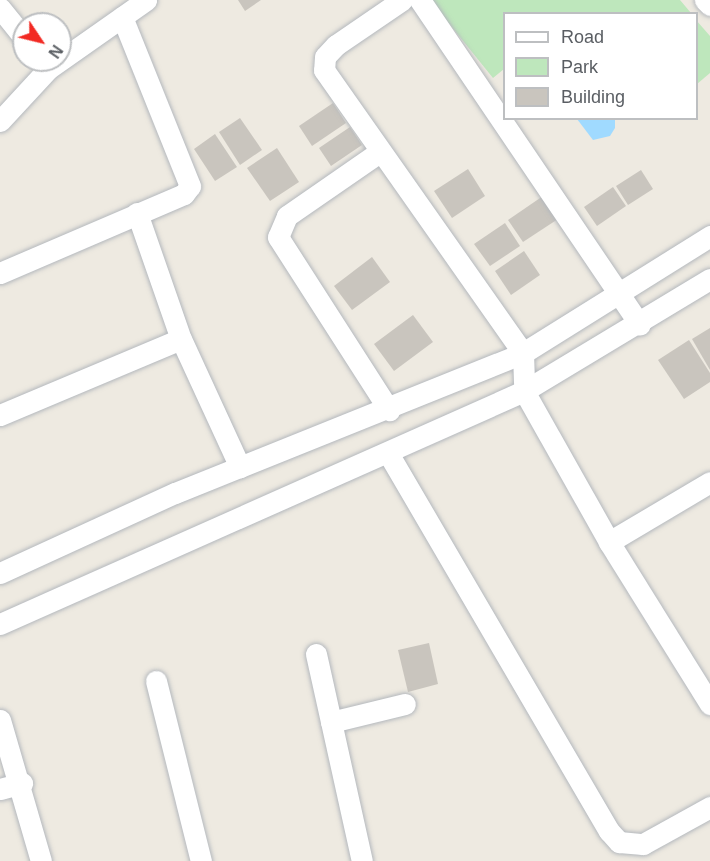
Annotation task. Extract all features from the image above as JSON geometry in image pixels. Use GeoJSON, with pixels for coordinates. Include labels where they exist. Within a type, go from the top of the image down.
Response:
{"type":"FeatureCollection","features":[{"type":"Feature","properties":{"kind":"street"},"geometry":{"type":"LineString","coordinates":[[72,47],[146,0]]}},
{"type":"Feature","properties":{"kind":"street"},"geometry":{"type":"LineString","coordinates":[[402,0],[336,45],[323,62],[328,79],[378,153],[523,352],[524,391],[609,542],[710,704]]}},
{"type":"Feature","properties":{"kind":"street"},"geometry":{"type":"LineString","coordinates":[[420,0],[621,293],[640,325]]}},
{"type":"Feature","properties":{"kind":"street"},"geometry":{"type":"LineString","coordinates":[[705,0],[710,5]]}},
{"type":"Feature","properties":{"kind":"street"},"geometry":{"type":"LineString","coordinates":[[0,8],[12,23]]}},
{"type":"Feature","properties":{"kind":"street"},"geometry":{"type":"LineString","coordinates":[[0,273],[184,194],[191,183],[122,16]]}},
{"type":"Feature","properties":{"kind":"street"},"geometry":{"type":"LineString","coordinates":[[0,121],[38,72]]}},
{"type":"Feature","properties":{"kind":"street"},"geometry":{"type":"LineString","coordinates":[[378,153],[287,216],[278,237],[389,410]]}},
{"type":"Feature","properties":{"kind":"street"},"geometry":{"type":"LineString","coordinates":[[137,213],[181,339],[240,467]]}},
{"type":"Feature","properties":{"kind":"street"},"geometry":{"type":"LineString","coordinates":[[0,573],[240,467],[389,410],[523,352],[710,237]]}},
{"type":"Feature","properties":{"kind":"street"},"geometry":{"type":"LineString","coordinates":[[0,624],[524,391],[640,325],[710,279]]}},
{"type":"Feature","properties":{"kind":"street"},"geometry":{"type":"LineString","coordinates":[[0,415],[181,339]]}},
{"type":"Feature","properties":{"kind":"street"},"geometry":{"type":"LineString","coordinates":[[388,453],[609,831],[619,842],[643,844],[710,807]]}},
{"type":"Feature","properties":{"kind":"street"},"geometry":{"type":"LineString","coordinates":[[609,542],[710,482]]}},
{"type":"Feature","properties":{"kind":"street"},"geometry":{"type":"LineString","coordinates":[[316,654],[362,861]]}},
{"type":"Feature","properties":{"kind":"street"},"geometry":{"type":"LineString","coordinates":[[156,681],[201,861]]}},
{"type":"Feature","properties":{"kind":"street"},"geometry":{"type":"LineString","coordinates":[[331,722],[405,704]]}},
{"type":"Feature","properties":{"kind":"street"},"geometry":{"type":"LineString","coordinates":[[0,720],[22,783],[41,861]]}},
{"type":"Feature","properties":{"kind":"street"},"geometry":{"type":"LineString","coordinates":[[0,789],[22,783]]}},
{"type":"Feature","properties":{"kind":"green space"},"geometry":{"type":"Polygon","coordinates":[[[430,0],[680,0],[690,12],[503,12],[503,70],[493,78],[430,0]]]}},
{"type":"Feature","properties":{"kind":"green space"},"geometry":{"type":"Polygon","coordinates":[[[698,22],[710,36],[710,73],[698,83],[698,22]]]}},
{"type":"Feature","properties":{"kind":"water"},"geometry":{"type":"Polygon","coordinates":[[[578,120],[615,120],[615,128],[610,136],[593,140],[578,120]]]}},
{"type":"Feature","properties":{"kind":"building"},"geometry":{"type":"Polygon","coordinates":[[[238,0],[261,0],[245,11],[238,0]]]}},
{"type":"Feature","properties":{"kind":"building"},"geometry":{"type":"Polygon","coordinates":[[[333,103],[346,123],[312,146],[299,126],[333,103]]]}},
{"type":"Feature","properties":{"kind":"building"},"geometry":{"type":"Polygon","coordinates":[[[240,118],[262,150],[240,165],[219,132],[240,118]]]}},
{"type":"Feature","properties":{"kind":"building"},"geometry":{"type":"Polygon","coordinates":[[[350,127],[362,145],[331,166],[319,148],[350,127]]]}},
{"type":"Feature","properties":{"kind":"building"},"geometry":{"type":"Polygon","coordinates":[[[215,134],[237,167],[215,181],[194,149],[215,134]]]}},
{"type":"Feature","properties":{"kind":"building"},"geometry":{"type":"Polygon","coordinates":[[[277,148],[299,182],[270,201],[247,168],[277,148]]]}},
{"type":"Feature","properties":{"kind":"building"},"geometry":{"type":"Polygon","coordinates":[[[468,169],[485,196],[452,218],[434,191],[468,169]]]}},
{"type":"Feature","properties":{"kind":"building"},"geometry":{"type":"Polygon","coordinates":[[[641,170],[653,189],[628,205],[616,186],[641,170]]]}},
{"type":"Feature","properties":{"kind":"building"},"geometry":{"type":"Polygon","coordinates":[[[613,187],[626,206],[597,226],[584,207],[613,187]]]}},
{"type":"Feature","properties":{"kind":"building"},"geometry":{"type":"Polygon","coordinates":[[[543,196],[558,219],[523,242],[508,220],[543,196]]]}},
{"type":"Feature","properties":{"kind":"building"},"geometry":{"type":"Polygon","coordinates":[[[505,223],[520,246],[490,266],[474,244],[505,223]]]}},
{"type":"Feature","properties":{"kind":"building"},"geometry":{"type":"Polygon","coordinates":[[[524,251],[540,275],[511,295],[495,271],[524,251]]]}},
{"type":"Feature","properties":{"kind":"building"},"geometry":{"type":"Polygon","coordinates":[[[372,257],[390,282],[352,310],[334,286],[372,257]]]}},
{"type":"Feature","properties":{"kind":"building"},"geometry":{"type":"Polygon","coordinates":[[[413,315],[433,342],[394,371],[374,344],[413,315]]]}},
{"type":"Feature","properties":{"kind":"building"},"geometry":{"type":"Polygon","coordinates":[[[710,328],[710,370],[692,339],[710,328]]]}},
{"type":"Feature","properties":{"kind":"building"},"geometry":{"type":"Polygon","coordinates":[[[689,340],[710,373],[710,382],[684,399],[658,360],[689,340]]]}},
{"type":"Feature","properties":{"kind":"building"},"geometry":{"type":"Polygon","coordinates":[[[429,643],[438,684],[408,692],[398,650],[429,643]]]}}]}
